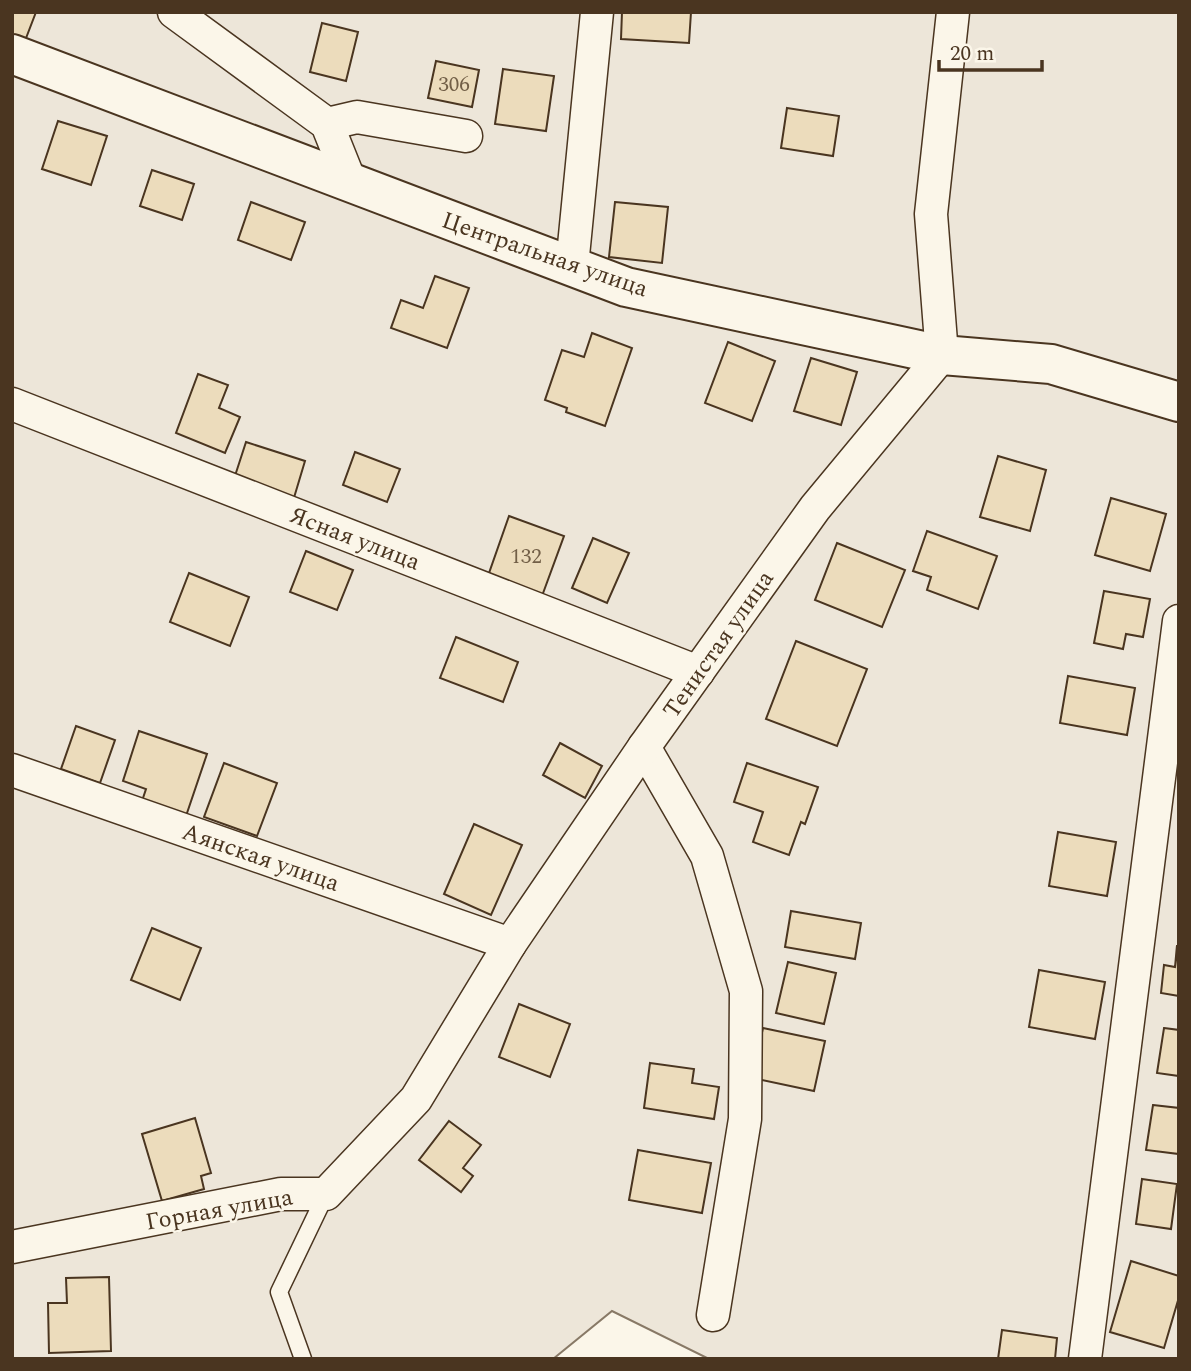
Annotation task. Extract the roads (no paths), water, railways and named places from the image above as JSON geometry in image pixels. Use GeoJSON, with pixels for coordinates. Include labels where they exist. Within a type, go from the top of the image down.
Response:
{"type":"FeatureCollection","features":[{"type":"Feature","properties":{"kind":"main road","name":"Центральная улица"},"geometry":{"type":"LineString","coordinates":[[12,54],[626,286],[942,355],[1051,364],[1179,402]]}},
{"type":"Feature","properties":{"kind":"street"},"geometry":{"type":"LineString","coordinates":[[174,12],[327,124],[351,184]]}},
{"type":"Feature","properties":{"kind":"street"},"geometry":{"type":"LineString","coordinates":[[572,267],[597,12]]}},
{"type":"Feature","properties":{"kind":"street"},"geometry":{"type":"LineString","coordinates":[[942,355],[931,214],[953,12]]}},
{"type":"Feature","properties":{"kind":"street"},"geometry":{"type":"LineString","coordinates":[[327,124],[357,117],[466,136]]}},
{"type":"Feature","properties":{"kind":"street","name":"Тенистая улица"},"geometry":{"type":"LineString","coordinates":[[510,944],[645,747],[815,508],[942,355]]}},
{"type":"Feature","properties":{"kind":"street","name":"Ясная улица"},"geometry":{"type":"LineString","coordinates":[[12,404],[698,672]]}},
{"type":"Feature","properties":{"kind":"street"},"geometry":{"type":"LineString","coordinates":[[1085,1359],[1179,621]]}},
{"type":"Feature","properties":{"kind":"street"},"geometry":{"type":"LineString","coordinates":[[645,747],[707,856],[746,991],[745,1119],[713,1315]]}},
{"type":"Feature","properties":{"kind":"street","name":"Аянская улица"},"geometry":{"type":"LineString","coordinates":[[12,770],[510,944]]}},
{"type":"Feature","properties":{"kind":"street","name":"Горная улица"},"geometry":{"type":"LineString","coordinates":[[12,1247],[281,1194],[326,1194],[416,1099],[510,944]]}},
{"type":"Feature","properties":{"kind":"lane"},"geometry":{"type":"LineString","coordinates":[[303,1359],[279,1292],[326,1194]]}}]}
